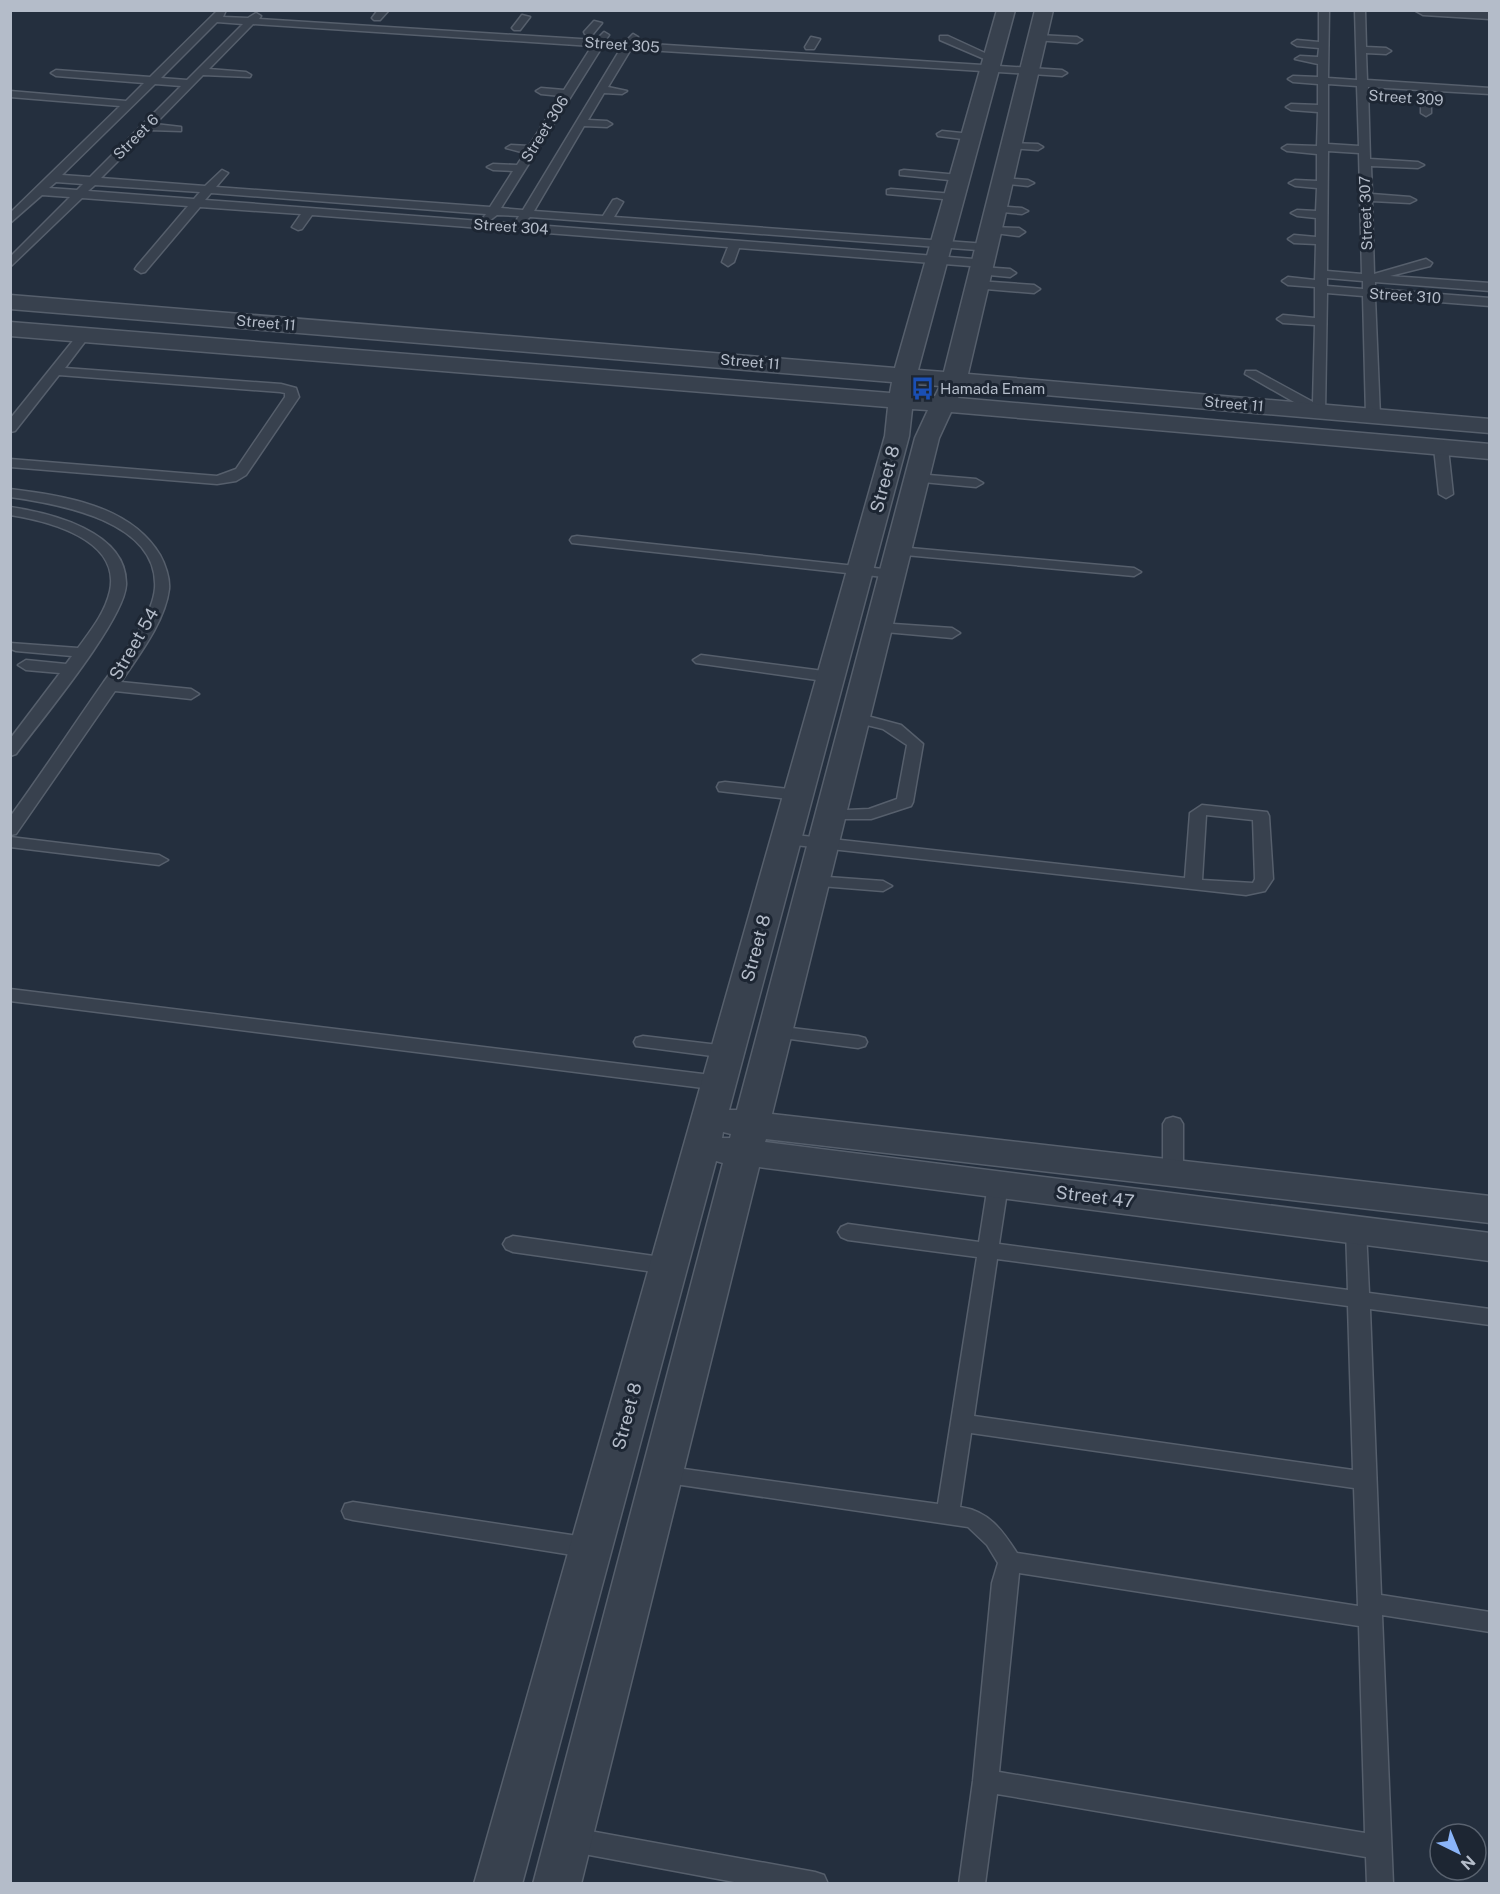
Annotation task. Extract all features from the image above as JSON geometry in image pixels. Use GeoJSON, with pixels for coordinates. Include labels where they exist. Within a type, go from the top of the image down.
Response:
{"type":"FeatureCollection","features":[{"type":"Feature","properties":{"kind":"street","name":"Street 8"},"geometry":{"type":"LineString","coordinates":[[498,1884],[897,436],[902,389],[957,188],[957,135],[991,64],[1006,10]]}},
{"type":"Feature","properties":{"kind":"street"},"geometry":{"type":"LineString","coordinates":[[1423,10],[1490,14]]}},
{"type":"Feature","properties":{"kind":"street","name":"Street 8"},"geometry":{"type":"LineString","coordinates":[[557,1884],[927,438],[949,393],[1000,235],[1025,147],[1042,59]]}},
{"type":"Feature","properties":{"kind":"street","name":"Street 11"},"geometry":{"type":"LineString","coordinates":[[10,302],[372,333],[657,353],[902,389]]}},
{"type":"Feature","properties":{"kind":"street","name":"Street 11"},"geometry":{"type":"LineString","coordinates":[[10,329],[617,376],[902,389],[1490,452]]}},
{"type":"Feature","properties":{"kind":"street","name":"Street 11"},"geometry":{"type":"LineString","coordinates":[[949,393],[1320,411],[1490,426]]}},
{"type":"Feature","properties":{"kind":"street","name":"Street 47"},"geometry":{"type":"LineString","coordinates":[[705,1134],[1173,1173],[1490,1210]]}},
{"type":"Feature","properties":{"kind":"street","name":"Street 47"},"geometry":{"type":"LineString","coordinates":[[748,1139],[998,1185],[1490,1247]]}},
{"type":"Feature","properties":{"kind":"lane","name":"Street 6"},"geometry":{"type":"LineString","coordinates":[[10,220],[223,10]]}},
{"type":"Feature","properties":{"kind":"lane"},"geometry":{"type":"LineString","coordinates":[[1251,374],[1320,411],[1324,10]]}},
{"type":"Feature","properties":{"kind":"lane","name":"Street 307"},"geometry":{"type":"LineString","coordinates":[[1360,10],[1373,416]]}},
{"type":"Feature","properties":{"kind":"lane","name":"Street 6"},"geometry":{"type":"LineString","coordinates":[[10,264],[254,16],[262,11]]}},
{"type":"Feature","properties":{"kind":"lane","name":"Street 305"},"geometry":{"type":"LineString","coordinates":[[262,11],[381,14],[517,28],[773,40],[813,43],[828,48],[991,64]]}},
{"type":"Feature","properties":{"kind":"lane","name":"Street 305"},"geometry":{"type":"LineString","coordinates":[[215,19],[254,16],[332,31],[598,44],[799,62],[823,58],[919,69],[1042,59],[1077,40]]}},
{"type":"Feature","properties":{"kind":"lane"},"geometry":{"type":"LineString","coordinates":[[517,28],[525,17]]}},
{"type":"Feature","properties":{"kind":"lane"},"geometry":{"type":"LineString","coordinates":[[281,23],[291,36]]}},
{"type":"Feature","properties":{"kind":"lane"},"geometry":{"type":"LineString","coordinates":[[589,32],[597,23]]}},
{"type":"Feature","properties":{"kind":"lane","name":"Street 306"},"geometry":{"type":"LineString","coordinates":[[518,228],[526,213],[541,156],[567,93],[605,33]]}},
{"type":"Feature","properties":{"kind":"lane","name":"Street 306"},"geometry":{"type":"LineString","coordinates":[[485,225],[520,168],[541,156],[581,123],[634,35]]}},
{"type":"Feature","properties":{"kind":"lane"},"geometry":{"type":"LineString","coordinates":[[944,38],[991,64]]}},
{"type":"Feature","properties":{"kind":"lane"},"geometry":{"type":"LineString","coordinates":[[528,49],[534,40]]}},
{"type":"Feature","properties":{"kind":"lane"},"geometry":{"type":"LineString","coordinates":[[1297,43],[1323,45]]}},
{"type":"Feature","properties":{"kind":"lane"},"geometry":{"type":"LineString","coordinates":[[816,69],[828,48]]}},
{"type":"Feature","properties":{"kind":"lane"},"geometry":{"type":"LineString","coordinates":[[1361,50],[1386,51]]}},
{"type":"Feature","properties":{"kind":"lane"},"geometry":{"type":"LineString","coordinates":[[161,54],[178,55]]}},
{"type":"Feature","properties":{"kind":"lane"},"geometry":{"type":"LineString","coordinates":[[1300,59],[1324,61]]}},
{"type":"Feature","properties":{"kind":"lane"},"geometry":{"type":"LineString","coordinates":[[200,72],[246,75]]}},
{"type":"Feature","properties":{"kind":"lane"},"geometry":{"type":"LineString","coordinates":[[56,73],[189,83]]}},
{"type":"Feature","properties":{"kind":"lane","name":"Street 309"},"geometry":{"type":"LineString","coordinates":[[1293,79],[1323,86],[1362,89],[1490,91]]}},
{"type":"Feature","properties":{"kind":"lane","name":"Street 309"},"geometry":{"type":"LineString","coordinates":[[1362,89],[1426,99],[1490,103]]}},
{"type":"Feature","properties":{"kind":"lane"},"geometry":{"type":"LineString","coordinates":[[601,90],[622,91]]}},
{"type":"Feature","properties":{"kind":"lane"},"geometry":{"type":"LineString","coordinates":[[541,91],[567,93]]}},
{"type":"Feature","properties":{"kind":"lane"},"geometry":{"type":"LineString","coordinates":[[10,94],[129,104]]}},
{"type":"Feature","properties":{"kind":"lane"},"geometry":{"type":"LineString","coordinates":[[1426,99],[1426,113]]}},
{"type":"Feature","properties":{"kind":"lane"},"geometry":{"type":"LineString","coordinates":[[1291,107],[1323,109]]}},
{"type":"Feature","properties":{"kind":"lane"},"geometry":{"type":"LineString","coordinates":[[581,123],[607,124]]}},
{"type":"Feature","properties":{"kind":"lane"},"geometry":{"type":"LineString","coordinates":[[146,127],[177,129]]}},
{"type":"Feature","properties":{"kind":"lane"},"geometry":{"type":"LineString","coordinates":[[1288,143],[1322,146],[1418,165]]}},
{"type":"Feature","properties":{"kind":"lane"},"geometry":{"type":"LineString","coordinates":[[511,148],[541,156]]}},
{"type":"Feature","properties":{"kind":"lane"},"geometry":{"type":"LineString","coordinates":[[494,167],[520,168]]}},
{"type":"Feature","properties":{"kind":"lane"},"geometry":{"type":"LineString","coordinates":[[166,186],[179,173]]}},
{"type":"Feature","properties":{"kind":"lane"},"geometry":{"type":"LineString","coordinates":[[141,269],[222,173]]}},
{"type":"Feature","properties":{"kind":"lane"},"geometry":{"type":"LineString","coordinates":[[904,173],[957,188]]}},
{"type":"Feature","properties":{"kind":"lane","name":"Street 304"},"geometry":{"type":"LineString","coordinates":[[53,177],[209,189],[276,189],[310,197],[821,236],[939,252]]}},
{"type":"Feature","properties":{"kind":"lane"},"geometry":{"type":"LineString","coordinates":[[1295,183],[1322,185]]}},
{"type":"Feature","properties":{"kind":"lane"},"geometry":{"type":"LineString","coordinates":[[343,199],[354,184]]}},
{"type":"Feature","properties":{"kind":"lane"},"geometry":{"type":"LineString","coordinates":[[310,197],[317,186]]}},
{"type":"Feature","properties":{"kind":"lane"},"geometry":{"type":"LineString","coordinates":[[891,192],[957,188]]}},
{"type":"Feature","properties":{"kind":"lane","name":"Street 304"},"geometry":{"type":"LineString","coordinates":[[39,191],[309,212],[401,224],[485,225],[735,244],[816,256],[939,252],[1000,235],[1034,289]]}},
{"type":"Feature","properties":{"kind":"lane"},"geometry":{"type":"LineString","coordinates":[[371,201],[379,191]]}},
{"type":"Feature","properties":{"kind":"lane"},"geometry":{"type":"LineString","coordinates":[[415,205],[424,194]]}},
{"type":"Feature","properties":{"kind":"lane"},"geometry":{"type":"LineString","coordinates":[[1366,197],[1410,200]]}},
{"type":"Feature","properties":{"kind":"lane"},"geometry":{"type":"LineString","coordinates":[[608,219],[617,202]]}},
{"type":"Feature","properties":{"kind":"lane"},"geometry":{"type":"LineString","coordinates":[[237,220],[248,207]]}},
{"type":"Feature","properties":{"kind":"lane"},"geometry":{"type":"LineString","coordinates":[[640,221],[646,210]]}},
{"type":"Feature","properties":{"kind":"lane"},"geometry":{"type":"LineString","coordinates":[[298,227],[309,212]]}},
{"type":"Feature","properties":{"kind":"lane"},"geometry":{"type":"LineString","coordinates":[[1297,213],[1322,215]]}},
{"type":"Feature","properties":{"kind":"lane"},"geometry":{"type":"LineString","coordinates":[[821,236],[825,222]]}},
{"type":"Feature","properties":{"kind":"lane"},"geometry":{"type":"LineString","coordinates":[[576,245],[583,233]]}},
{"type":"Feature","properties":{"kind":"lane"},"geometry":{"type":"LineString","coordinates":[[1294,239],[1322,241]]}},
{"type":"Feature","properties":{"kind":"lane"},"geometry":{"type":"LineString","coordinates":[[728,262],[735,244]]}},
{"type":"Feature","properties":{"kind":"lane"},"geometry":{"type":"LineString","coordinates":[[1369,278],[1426,263]]}},
{"type":"Feature","properties":{"kind":"lane","name":"Street 310"},"geometry":{"type":"LineString","coordinates":[[1321,282],[1369,278],[1490,287]]}},
{"type":"Feature","properties":{"kind":"lane"},"geometry":{"type":"LineString","coordinates":[[1288,281],[1321,282]]}},
{"type":"Feature","properties":{"kind":"lane","name":"Street 310"},"geometry":{"type":"LineString","coordinates":[[1321,282],[1369,293],[1490,302]]}},
{"type":"Feature","properties":{"kind":"lane"},"geometry":{"type":"LineString","coordinates":[[1283,319],[1320,322]]}},
{"type":"Feature","properties":{"kind":"lane"},"geometry":{"type":"LineString","coordinates":[[10,428],[84,335]]}},
{"type":"Feature","properties":{"kind":"lane"},"geometry":{"type":"LineString","coordinates":[[10,463],[224,480],[241,472],[292,398],[291,391],[280,388],[55,371]]}},
{"type":"Feature","properties":{"kind":"lane"},"geometry":{"type":"LineString","coordinates":[[1441,448],[1446,494]]}},
{"type":"Feature","properties":{"kind":"lane"},"geometry":{"type":"LineString","coordinates":[[917,478],[976,483]]}},
{"type":"Feature","properties":{"kind":"lane","name":"Street 54"},"geometry":{"type":"LineString","coordinates":[[10,493],[75,503],[106,514],[146,545],[157,565],[162,588],[156,610],[109,686],[10,830]]}},
{"type":"Feature","properties":{"kind":"lane","name":"Street 54"},"geometry":{"type":"LineString","coordinates":[[10,511],[46,518],[75,529],[96,542],[112,560],[118,579],[115,601],[84,653],[19,729],[10,752]]}},
{"type":"Feature","properties":{"kind":"lane"},"geometry":{"type":"LineString","coordinates":[[577,540],[860,570],[896,562],[1134,572]]}},
{"type":"Feature","properties":{"kind":"lane"},"geometry":{"type":"LineString","coordinates":[[879,628],[952,633]]}},
{"type":"Feature","properties":{"kind":"lane"},"geometry":{"type":"LineString","coordinates":[[15,646],[84,653]]}},
{"type":"Feature","properties":{"kind":"lane"},"geometry":{"type":"LineString","coordinates":[[701,660],[831,677]]}},
{"type":"Feature","properties":{"kind":"lane"},"geometry":{"type":"LineString","coordinates":[[26,665],[71,669]]}},
{"type":"Feature","properties":{"kind":"lane"},"geometry":{"type":"LineString","coordinates":[[109,686],[191,694]]}},
{"type":"Feature","properties":{"kind":"lane"},"geometry":{"type":"LineString","coordinates":[[786,839],[827,829],[905,801],[915,744],[906,734],[892,726],[856,718]]}},
{"type":"Feature","properties":{"kind":"lane"},"geometry":{"type":"LineString","coordinates":[[724,787],[798,795]]}},
{"type":"Feature","properties":{"kind":"lane"},"geometry":{"type":"LineString","coordinates":[[827,829],[1193,884],[1246,890],[1259,887],[1264,879],[1261,816],[1207,809],[1198,813],[1193,884]]}},
{"type":"Feature","properties":{"kind":"lane"},"geometry":{"type":"LineString","coordinates":[[10,842],[159,860]]}},
{"type":"Feature","properties":{"kind":"lane"},"geometry":{"type":"LineString","coordinates":[[814,881],[884,886]]}},
{"type":"Feature","properties":{"kind":"lane"},"geometry":{"type":"LineString","coordinates":[[10,996],[719,1083]]}},
{"type":"Feature","properties":{"kind":"lane"},"geometry":{"type":"LineString","coordinates":[[775,1032],[858,1042]]}},
{"type":"Feature","properties":{"kind":"lane"},"geometry":{"type":"LineString","coordinates":[[643,1042],[727,1052]]}},
{"type":"Feature","properties":{"kind":"lane"},"geometry":{"type":"LineString","coordinates":[[1173,1124],[1173,1173]]}},
{"type":"Feature","properties":{"kind":"lane"},"geometry":{"type":"LineString","coordinates":[[948,1513],[998,1185]]}},
{"type":"Feature","properties":{"kind":"lane"},"geometry":{"type":"LineString","coordinates":[[1356,1230],[1380,1884]]}},
{"type":"Feature","properties":{"kind":"lane"},"geometry":{"type":"LineString","coordinates":[[848,1233],[1490,1317]]}},
{"type":"Feature","properties":{"kind":"lane"},"geometry":{"type":"LineString","coordinates":[[513,1244],[668,1266]]}},
{"type":"Feature","properties":{"kind":"lane"},"geometry":{"type":"LineString","coordinates":[[962,1422],[1366,1481]]}},
{"type":"Feature","properties":{"kind":"lane"},"geometry":{"type":"LineString","coordinates":[[662,1475],[948,1513],[974,1518],[995,1539],[1010,1562],[1004,1583],[986,1781],[972,1884]]}},
{"type":"Feature","properties":{"kind":"lane"},"geometry":{"type":"LineString","coordinates":[[353,1510],[591,1548]]}},
{"type":"Feature","properties":{"kind":"lane"},"geometry":{"type":"LineString","coordinates":[[1010,1562],[1371,1610],[1490,1622]]}},
{"type":"Feature","properties":{"kind":"lane"},"geometry":{"type":"LineString","coordinates":[[986,1781],[1378,1847]]}},
{"type":"Feature","properties":{"kind":"lane"},"geometry":{"type":"LineString","coordinates":[[568,1839],[815,1884]]}},
{"type":"Feature","properties":{"kind":"place","name":"Hamada Emam"},"geometry":{"type":"Point","coordinates":[922,389]}}]}
